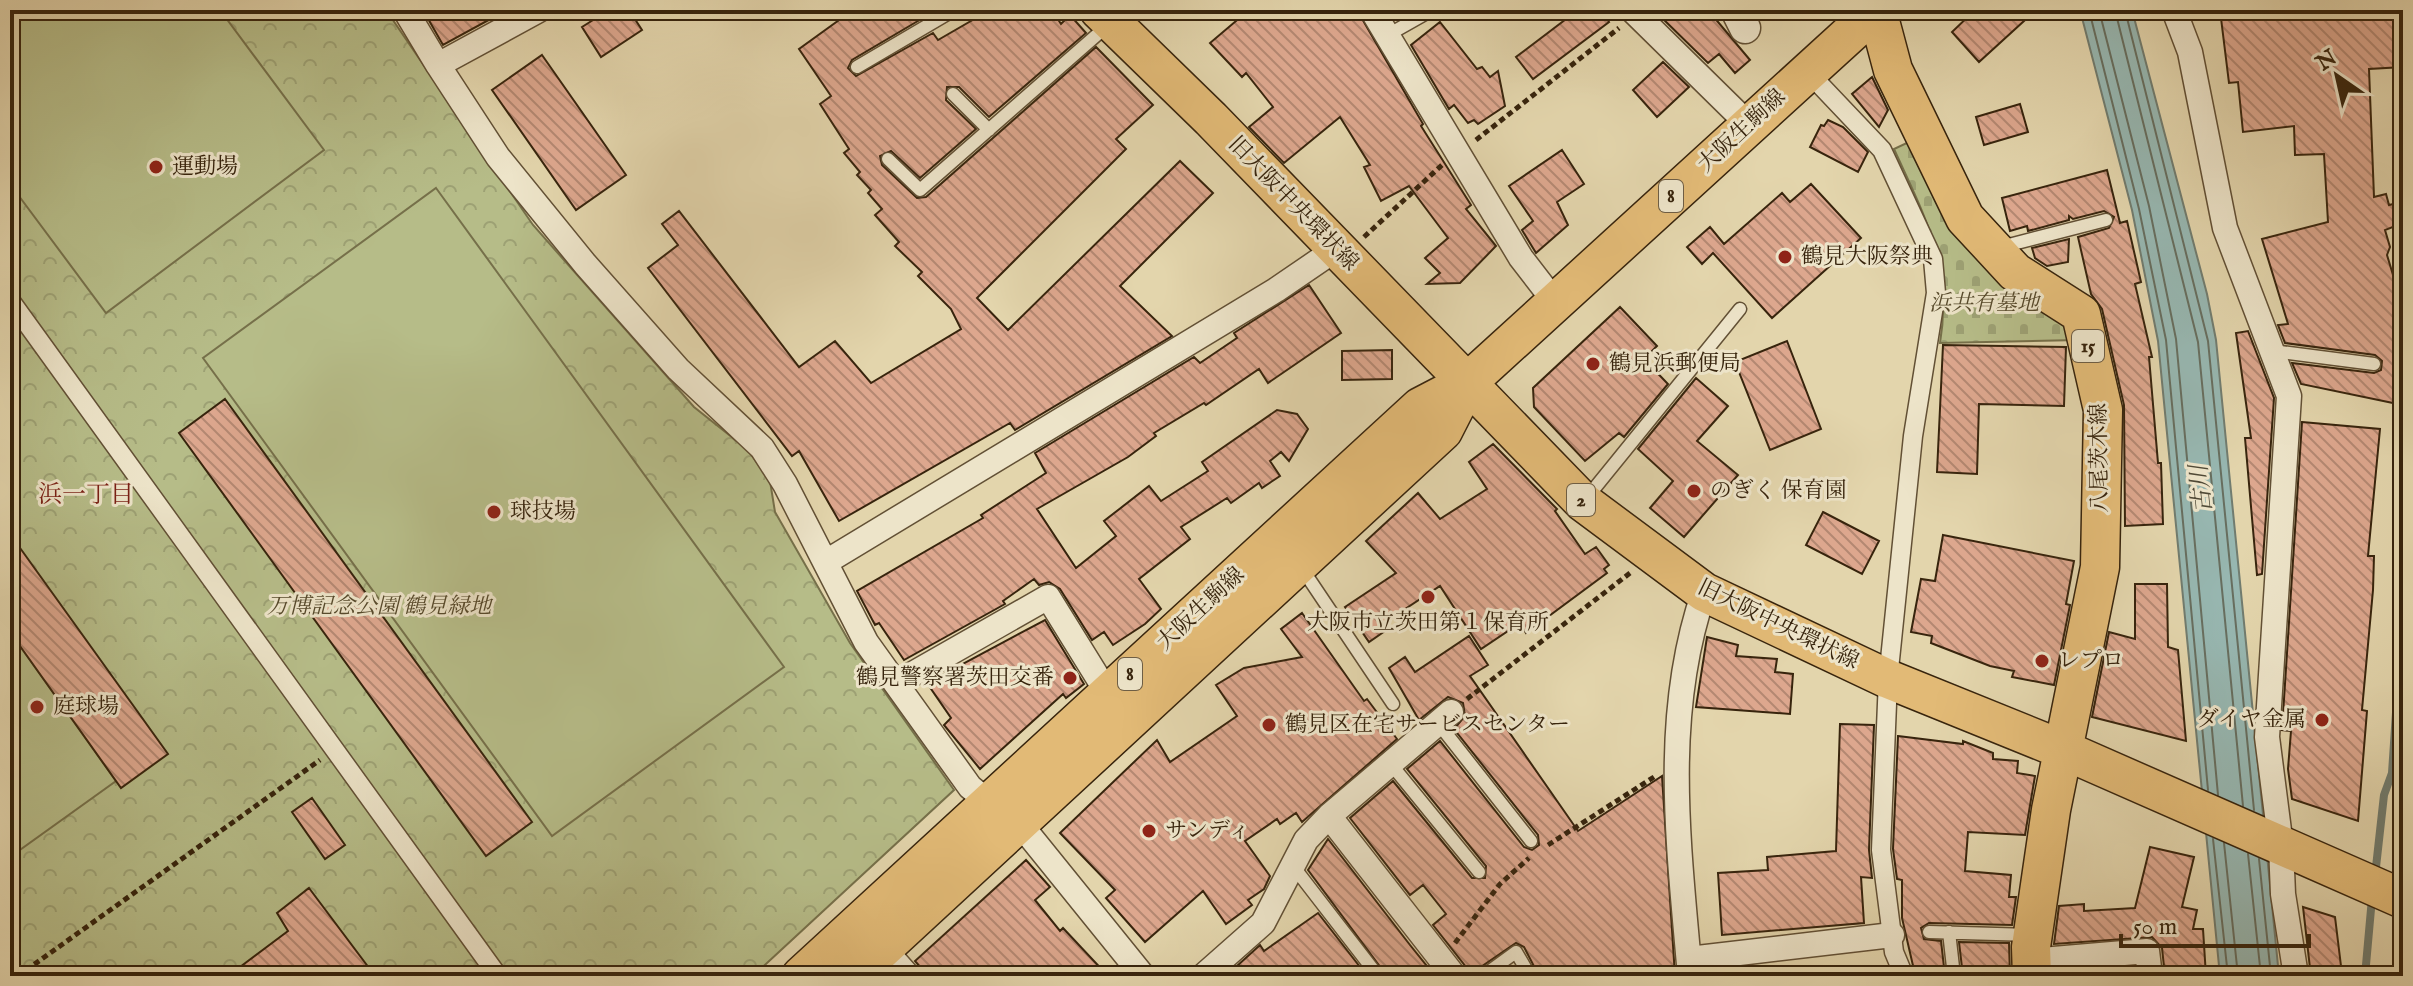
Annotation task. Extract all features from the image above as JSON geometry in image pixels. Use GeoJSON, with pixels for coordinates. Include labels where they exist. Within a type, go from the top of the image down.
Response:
{"type":"FeatureCollection","features":[{"type":"Feature","properties":{"kind":"main road","name":"大阪生駒線"},"geometry":{"type":"LineString","coordinates":[[853,976],[883,948],[1108,694],[1420,407],[1468,382],[1877,10]]}},
{"type":"Feature","properties":{"kind":"main road","name":"八尾茨木線"},"geometry":{"type":"LineString","coordinates":[[1877,10],[1893,70],[1965,218],[2015,272],[2081,314],[2103,410],[2100,567],[2066,751],[2051,810],[2032,957]]}},
{"type":"Feature","properties":{"kind":"main road","name":"旧大阪中央環状線"},"geometry":{"type":"LineString","coordinates":[[1105,16],[1583,502],[1704,592],[1888,679],[2066,751],[2402,899]]}},
{"type":"Feature","properties":{"kind":"main road","name":"大阪生駒線"},"geometry":{"type":"LineString","coordinates":[[801,976],[1003,814],[1299,563],[1443,431],[1468,382]]}},
{"type":"Feature","properties":{"kind":"street"},"geometry":{"type":"LineString","coordinates":[[405,10],[498,157],[585,264],[678,369],[762,448],[826,562],[866,642],[970,787],[1029,835],[1143,976]]}},
{"type":"Feature","properties":{"kind":"street"},"geometry":{"type":"LineString","coordinates":[[438,65],[539,10]]}},
{"type":"Feature","properties":{"kind":"street"},"geometry":{"type":"LineString","coordinates":[[1372,10],[1521,258],[1555,302]]}},
{"type":"Feature","properties":{"kind":"street"},"geometry":{"type":"LineString","coordinates":[[2174,10],[2190,52],[2225,228],[2289,396],[2267,737],[2276,844],[2296,976]]}},
{"type":"Feature","properties":{"kind":"street"},"geometry":{"type":"LineString","coordinates":[[1633,12],[1749,125]]}},
{"type":"Feature","properties":{"kind":"street"},"geometry":{"type":"LineString","coordinates":[[1807,71],[1882,150],[1933,259],[1936,293],[1913,436],[1888,679],[1881,850],[1894,952],[1904,976]]}},
{"type":"Feature","properties":{"kind":"street"},"geometry":{"type":"LineString","coordinates":[[826,562],[1340,253]]}},
{"type":"Feature","properties":{"kind":"street"},"geometry":{"type":"LineString","coordinates":[[10,300],[498,976]]}},
{"type":"Feature","properties":{"kind":"street"},"geometry":{"type":"LineString","coordinates":[[1704,592],[1681,673],[1675,763],[1689,967],[1892,935]]}},
{"type":"Feature","properties":{"kind":"street"},"geometry":{"type":"LineString","coordinates":[[897,683],[1048,597],[1108,694]]}},
{"type":"Feature","properties":{"kind":"street"},"geometry":{"type":"LineString","coordinates":[[1203,976],[1263,923],[1306,840],[1329,816],[1444,717]]}},
{"type":"Feature","properties":{"kind":"street"},"geometry":{"type":"LineString","coordinates":[[1329,816],[1448,968]]}},
{"type":"Feature","properties":{"kind":"street"},"geometry":{"type":"LineString","coordinates":[[883,948],[908,976]]}},
{"type":"Feature","properties":{"kind":"street"},"geometry":{"type":"LineString","coordinates":[[2032,957],[2147,951],[2150,976]]}},
{"type":"Feature","properties":{"kind":"lane"},"geometry":{"type":"LineString","coordinates":[[857,67],[954,10]]}},
{"type":"Feature","properties":{"kind":"lane"},"geometry":{"type":"LineString","coordinates":[[1386,36],[1432,10]]}},
{"type":"Feature","properties":{"kind":"lane"},"geometry":{"type":"LineString","coordinates":[[888,159],[920,190],[989,130],[1105,16]]}},
{"type":"Feature","properties":{"kind":"lane"},"geometry":{"type":"LineString","coordinates":[[953,94],[989,130]]}},
{"type":"Feature","properties":{"kind":"lane"},"geometry":{"type":"LineString","coordinates":[[1993,248],[2106,220]]}},
{"type":"Feature","properties":{"kind":"lane"},"geometry":{"type":"LineString","coordinates":[[1583,502],[1740,309]]}},
{"type":"Feature","properties":{"kind":"lane"},"geometry":{"type":"LineString","coordinates":[[2273,351],[2374,364]]}},
{"type":"Feature","properties":{"kind":"lane"},"geometry":{"type":"LineString","coordinates":[[1299,563],[1393,704]]}},
{"type":"Feature","properties":{"kind":"lane"},"geometry":{"type":"LineString","coordinates":[[1444,717],[1531,841]]}},
{"type":"Feature","properties":{"kind":"lane"},"geometry":{"type":"LineString","coordinates":[[1390,763],[1479,872]]}},
{"type":"Feature","properties":{"kind":"lane"},"geometry":{"type":"LineString","coordinates":[[1293,866],[1378,976]]}},
{"type":"Feature","properties":{"kind":"lane"},"geometry":{"type":"LineString","coordinates":[[1929,932],[1949,932],[2032,957]]}},
{"type":"Feature","properties":{"kind":"lane"},"geometry":{"type":"LineString","coordinates":[[1949,932],[1954,976]]}},
{"type":"Feature","properties":{"kind":"lane"},"geometry":{"type":"LineString","coordinates":[[1483,976],[1516,952],[1530,976]]}},
{"type":"Feature","properties":{"kind":"path"},"geometry":{"type":"LineString","coordinates":[[1340,253],[1411,190],[1633,12]]}},
{"type":"Feature","properties":{"kind":"path"},"geometry":{"type":"LineString","coordinates":[[1444,717],[1653,554]]}},
{"type":"Feature","properties":{"kind":"path"},"geometry":{"type":"LineString","coordinates":[[18,976],[334,749]]}},
{"type":"Feature","properties":{"kind":"path"},"geometry":{"type":"LineString","coordinates":[[1448,968],[1500,884],[1522,862],[1675,763]]}},
{"type":"Feature","properties":{"kind":"green space","name":"万博記念公園 鶴見緑地"},"geometry":{"type":"Polygon","coordinates":[[[10,10],[386,10],[533,225],[694,407],[748,450],[770,481],[775,512],[850,643],[954,790],[753,976],[10,976],[10,10]]]}},
{"type":"Feature","properties":{"kind":"green space","name":"運動場"},"geometry":{"type":"Polygon","coordinates":[[[10,10],[220,10],[324,150],[106,313],[10,184],[10,10]]]}},
{"type":"Feature","properties":{"kind":"green space","name":"浜共有墓地"},"geometry":{"type":"Polygon","coordinates":[[[1911,141],[2078,340],[1940,343],[1943,290],[1934,243],[1894,149],[1911,141]]]}},
{"type":"Feature","properties":{"kind":"green space","name":"球技場"},"geometry":{"type":"Polygon","coordinates":[[[436,188],[784,667],[552,836],[203,358],[436,188]]]}},
{"type":"Feature","properties":{"kind":"green space","name":"庭球場"},"geometry":{"type":"Polygon","coordinates":[[[10,632],[116,781],[10,857],[10,632]]]}},
{"type":"Feature","properties":{"kind":"water","name":"古川"},"geometry":{"type":"Polygon","coordinates":[[[2080,10],[2132,10],[2207,294],[2216,340],[2279,976],[2220,976],[2158,341],[2132,210],[2080,10]]]}},
{"type":"Feature","properties":{"kind":"building"},"geometry":{"type":"Polygon","coordinates":[[[423,10],[507,10],[443,45],[423,10]]]}},
{"type":"Feature","properties":{"kind":"building"},"geometry":{"type":"Polygon","coordinates":[[[609,10],[629,10],[642,30],[601,57],[582,27],[609,10]]]}},
{"type":"Feature","properties":{"kind":"building"},"geometry":{"type":"Polygon","coordinates":[[[853,10],[918,10],[923,18],[852,60],[848,68],[856,76],[933,33],[938,40],[990,10],[1052,10],[1061,24],[1070,15],[1086,33],[989,117],[959,87],[947,87],[946,100],[976,129],[920,178],[891,151],[880,156],[882,165],[917,198],[926,197],[1096,47],[1153,105],[1116,139],[1126,149],[977,298],[1008,330],[1180,161],[1213,193],[1120,286],[1172,336],[1015,430],[1010,423],[839,521],[799,451],[792,456],[648,268],[678,245],[662,224],[679,211],[799,367],[835,341],[871,383],[961,329],[951,309],[918,276],[922,272],[895,246],[899,242],[875,215],[882,209],[868,193],[871,190],[857,175],[860,172],[844,153],[849,149],[820,104],[831,96],[799,49],[853,10]]]}},
{"type":"Feature","properties":{"kind":"building"},"geometry":{"type":"Polygon","coordinates":[[[1249,10],[1357,10],[1423,124],[1421,126],[1471,205],[1466,209],[1496,246],[1460,283],[1427,284],[1440,273],[1425,258],[1448,238],[1409,186],[1381,201],[1364,167],[1370,165],[1340,117],[1284,163],[1249,127],[1273,107],[1246,73],[1242,77],[1210,43],[1249,10]]]}},
{"type":"Feature","properties":{"kind":"building"},"geometry":{"type":"Polygon","coordinates":[[[1578,10],[1600,10],[1609,22],[1533,79],[1516,57],[1578,10]]]}},
{"type":"Feature","properties":{"kind":"building"},"geometry":{"type":"Polygon","coordinates":[[[1667,10],[1708,10],[1750,60],[1735,73],[1719,54],[1708,63],[1660,16],[1667,10]]]}},
{"type":"Feature","properties":{"kind":"building"},"geometry":{"type":"Polygon","coordinates":[[[1975,10],[2036,10],[1979,62],[1952,32],[1975,10]]]}},
{"type":"Feature","properties":{"kind":"building"},"geometry":{"type":"Polygon","coordinates":[[[2220,10],[2403,10],[2403,67],[2369,69],[2374,197],[2386,194],[2389,205],[2398,203],[2403,223],[2385,230],[2390,247],[2387,255],[2403,308],[2393,403],[2301,384],[2292,363],[2374,373],[2381,370],[2382,361],[2375,355],[2285,343],[2278,325],[2288,324],[2262,239],[2328,222],[2324,154],[2295,155],[2294,126],[2243,132],[2238,82],[2229,83],[2220,10]]]}},
{"type":"Feature","properties":{"kind":"building"},"geometry":{"type":"Polygon","coordinates":[[[1440,22],[1477,69],[1482,67],[1490,77],[1498,71],[1505,106],[1478,124],[1474,120],[1468,123],[1454,105],[1449,109],[1411,45],[1440,22]]]}},
{"type":"Feature","properties":{"kind":"building"},"geometry":{"type":"Polygon","coordinates":[[[542,55],[626,175],[576,210],[492,90],[542,55]]]}},
{"type":"Feature","properties":{"kind":"building"},"geometry":{"type":"Polygon","coordinates":[[[1663,62],[1689,87],[1657,117],[1633,90],[1663,62]]]}},
{"type":"Feature","properties":{"kind":"building"},"geometry":{"type":"Polygon","coordinates":[[[1872,77],[1888,110],[1879,127],[1852,94],[1872,77]]]}},
{"type":"Feature","properties":{"kind":"building"},"geometry":{"type":"Polygon","coordinates":[[[2020,104],[2028,132],[1984,145],[1976,117],[2020,104]]]}},
{"type":"Feature","properties":{"kind":"building"},"geometry":{"type":"Polygon","coordinates":[[[1828,120],[1843,127],[1868,152],[1858,172],[1810,147],[1821,125],[1824,126],[1828,120]]]}},
{"type":"Feature","properties":{"kind":"building"},"geometry":{"type":"Polygon","coordinates":[[[1562,150],[1584,184],[1557,202],[1568,225],[1536,253],[1522,230],[1533,221],[1509,186],[1562,150]]]}},
{"type":"Feature","properties":{"kind":"building"},"geometry":{"type":"Polygon","coordinates":[[[2107,170],[2120,223],[2127,221],[2141,282],[2135,284],[2152,357],[2149,357],[2158,463],[2161,463],[2163,524],[2125,526],[2124,405],[2102,309],[2091,294],[2078,237],[2109,228],[2114,217],[2104,211],[2073,219],[2069,216],[2069,220],[2028,231],[2027,226],[2010,231],[2002,198],[2107,170]]]}},
{"type":"Feature","properties":{"kind":"building","name":"鶴見大阪祭典"},"geometry":{"type":"Polygon","coordinates":[[[1811,184],[1861,238],[1772,318],[1713,253],[1702,264],[1687,247],[1710,227],[1724,244],[1782,193],[1790,202],[1811,184]]]}},
{"type":"Feature","properties":{"kind":"building"},"geometry":{"type":"Polygon","coordinates":[[[2069,239],[2068,262],[2047,266],[2035,258],[2032,248],[2069,239]]]}},
{"type":"Feature","properties":{"kind":"building"},"geometry":{"type":"Polygon","coordinates":[[[1309,285],[1341,333],[1268,383],[1259,369],[1206,405],[1204,403],[1154,433],[1156,436],[1128,457],[1037,509],[1076,568],[1116,536],[1104,521],[1149,486],[1161,501],[1208,471],[1202,462],[1277,410],[1297,414],[1308,429],[1289,461],[1281,452],[1270,461],[1280,476],[1262,488],[1259,483],[1231,503],[1227,498],[1181,527],[1190,539],[1139,579],[1161,609],[1145,624],[1113,645],[1104,632],[1092,640],[1060,589],[1049,582],[1039,585],[1034,579],[1003,601],[1005,604],[904,660],[879,623],[875,625],[857,591],[983,518],[981,515],[1046,473],[1035,453],[1194,357],[1200,363],[1237,338],[1234,333],[1309,285]]]}},
{"type":"Feature","properties":{"kind":"building"},"geometry":{"type":"Polygon","coordinates":[[[1620,307],[1657,346],[1644,359],[1668,384],[1624,437],[1619,433],[1585,461],[1534,407],[1533,388],[1620,307]]]}},
{"type":"Feature","properties":{"kind":"building"},"geometry":{"type":"Polygon","coordinates":[[[2248,331],[2274,398],[2262,574],[2257,575],[2245,438],[2251,438],[2236,333],[2248,331]]]}},
{"type":"Feature","properties":{"kind":"building"},"geometry":{"type":"Polygon","coordinates":[[[1787,341],[1821,429],[1770,450],[1735,362],[1787,341]]]}},
{"type":"Feature","properties":{"kind":"building"},"geometry":{"type":"Polygon","coordinates":[[[1943,345],[2066,347],[2064,406],[1979,404],[1977,474],[1937,472],[1943,345]]]}},
{"type":"Feature","properties":{"kind":"building"},"geometry":{"type":"Polygon","coordinates":[[[1392,350],[1392,379],[1342,380],[1342,351],[1392,350]]]}},
{"type":"Feature","properties":{"kind":"building"},"geometry":{"type":"Polygon","coordinates":[[[1696,378],[1728,406],[1697,441],[1738,475],[1684,537],[1650,508],[1673,481],[1638,449],[1696,378]]]}},
{"type":"Feature","properties":{"kind":"building"},"geometry":{"type":"Polygon","coordinates":[[[225,399],[532,822],[486,856],[179,433],[225,399]]]}},
{"type":"Feature","properties":{"kind":"building"},"geometry":{"type":"Polygon","coordinates":[[[2302,422],[2380,429],[2368,556],[2374,556],[2373,590],[2362,710],[2367,711],[2358,821],[2292,799],[2288,769],[2291,731],[2282,730],[2302,422]]]}},
{"type":"Feature","properties":{"kind":"building"},"geometry":{"type":"Polygon","coordinates":[[[1493,444],[1557,509],[1555,511],[1585,554],[1596,547],[1609,565],[1604,569],[1607,573],[1526,633],[1520,623],[1481,649],[1440,586],[1381,625],[1385,631],[1369,642],[1345,607],[1396,573],[1366,541],[1418,493],[1440,519],[1487,489],[1469,462],[1493,444]]]}},
{"type":"Feature","properties":{"kind":"building"},"geometry":{"type":"Polygon","coordinates":[[[1823,512],[1879,541],[1862,574],[1806,545],[1823,512]]]}},
{"type":"Feature","properties":{"kind":"building"},"geometry":{"type":"Polygon","coordinates":[[[10,534],[168,754],[121,788],[10,632],[10,534]]]}},
{"type":"Feature","properties":{"kind":"building"},"geometry":{"type":"Polygon","coordinates":[[[1943,535],[2074,561],[2066,604],[2070,605],[2054,685],[2012,677],[2014,671],[1990,666],[1931,643],[1932,636],[1911,632],[1921,579],[1935,581],[1943,535]]]}},
{"type":"Feature","properties":{"kind":"building"},"geometry":{"type":"Polygon","coordinates":[[[2135,584],[2167,584],[2168,647],[2178,650],[2186,741],[2092,717],[2109,632],[2135,639],[2135,584]]]}},
{"type":"Feature","properties":{"kind":"building"},"geometry":{"type":"Polygon","coordinates":[[[1302,613],[1364,701],[1367,699],[1397,739],[1302,822],[1296,813],[1280,824],[1277,819],[1245,841],[1270,876],[1264,889],[1248,900],[1252,905],[1226,924],[1203,891],[1145,942],[1106,898],[1115,890],[1060,833],[1157,740],[1170,762],[1237,716],[1216,685],[1244,668],[1302,657],[1281,629],[1302,613]]]}},
{"type":"Feature","properties":{"kind":"building"},"geometry":{"type":"Polygon","coordinates":[[[1045,620],[1084,684],[1066,698],[1063,694],[980,769],[944,725],[951,718],[927,683],[1045,620]]]}},
{"type":"Feature","properties":{"kind":"building"},"geometry":{"type":"Polygon","coordinates":[[[1469,636],[1488,665],[1470,676],[1578,831],[1662,776],[1675,976],[1586,976],[1579,966],[1559,976],[1539,976],[1524,947],[1516,943],[1478,969],[1474,976],[1469,976],[1466,967],[1433,925],[1446,914],[1423,885],[1410,895],[1350,818],[1393,781],[1472,878],[1485,878],[1486,866],[1407,769],[1440,741],[1524,847],[1532,850],[1539,845],[1538,835],[1454,729],[1465,716],[1463,703],[1448,697],[1419,720],[1389,668],[1405,657],[1415,672],[1469,636]]]}},
{"type":"Feature","properties":{"kind":"building"},"geometry":{"type":"Polygon","coordinates":[[[1707,637],[1738,645],[1736,656],[1777,659],[1775,672],[1793,674],[1790,714],[1696,707],[1707,637]]]}},
{"type":"Feature","properties":{"kind":"building"},"geometry":{"type":"Polygon","coordinates":[[[1840,724],[1874,725],[1869,850],[1872,878],[1861,877],[1864,923],[1722,935],[1718,873],[1768,870],[1767,857],[1836,851],[1840,724]]]}},
{"type":"Feature","properties":{"kind":"building"},"geometry":{"type":"Polygon","coordinates":[[[1898,736],[1963,744],[1963,741],[1993,753],[1993,759],[2018,761],[2017,773],[2035,776],[2025,835],[1968,832],[1965,871],[2011,875],[2009,897],[2016,897],[2012,925],[1929,923],[1921,928],[1924,939],[1941,941],[1945,976],[1920,976],[1918,969],[1914,970],[1902,918],[1902,880],[1897,879],[1893,849],[1898,736]]]}},
{"type":"Feature","properties":{"kind":"building"},"geometry":{"type":"Polygon","coordinates":[[[312,798],[345,845],[325,859],[292,812],[312,798]]]}},
{"type":"Feature","properties":{"kind":"building"},"geometry":{"type":"Polygon","coordinates":[[[1328,839],[1435,976],[1387,976],[1308,870],[1328,839]]]}},
{"type":"Feature","properties":{"kind":"building"},"geometry":{"type":"Polygon","coordinates":[[[2150,847],[2194,857],[2182,907],[2197,910],[2193,929],[2203,929],[2206,976],[2165,976],[2162,948],[2152,937],[2054,944],[2059,906],[2084,904],[2084,911],[2135,908],[2150,847]]]}},
{"type":"Feature","properties":{"kind":"building"},"geometry":{"type":"Polygon","coordinates":[[[1026,860],[1050,887],[1035,900],[1060,931],[1063,928],[1108,976],[928,976],[915,961],[1026,860]]]}},
{"type":"Feature","properties":{"kind":"building"},"geometry":{"type":"Polygon","coordinates":[[[309,888],[375,976],[228,976],[288,931],[277,913],[309,888]]]}},
{"type":"Feature","properties":{"kind":"building"},"geometry":{"type":"Polygon","coordinates":[[[2303,907],[2335,917],[2341,966],[2310,968],[2303,907]]]}},
{"type":"Feature","properties":{"kind":"building"},"geometry":{"type":"Polygon","coordinates":[[[1318,913],[1367,976],[1226,976],[1260,945],[1264,951],[1318,913]]]}},
{"type":"Feature","properties":{"kind":"building"},"geometry":{"type":"Polygon","coordinates":[[[1959,942],[2009,943],[2010,976],[1963,976],[1959,942]]]}},
{"type":"Feature","properties":{"kind":"building"},"geometry":{"type":"Polygon","coordinates":[[[2134,967],[2135,976],[2054,976],[2054,974],[2134,967]]]}},
{"type":"Feature","properties":{"kind":"waterway"},"geometry":{"type":"LineString","coordinates":[[2375,876],[2384,795],[2392,773],[2403,607]]}},
{"type":"Feature","properties":{"kind":"waterway"},"geometry":{"type":"LineString","coordinates":[[2365,976],[2372,898]]}},
{"type":"Feature","properties":{"kind":"place","name":"運動場"},"geometry":{"type":"Point","coordinates":[156,167]}},
{"type":"Feature","properties":{"kind":"place","name":"鶴見大阪祭典"},"geometry":{"type":"Point","coordinates":[1785,257]}},
{"type":"Feature","properties":{"kind":"place","name":"鶴見浜郵便局"},"geometry":{"type":"Point","coordinates":[1593,364]}},
{"type":"Feature","properties":{"kind":"place","name":"のぎく 保育園"},"geometry":{"type":"Point","coordinates":[1694,491]}},
{"type":"Feature","properties":{"kind":"place","name":"球技場"},"geometry":{"type":"Point","coordinates":[494,512]}},
{"type":"Feature","properties":{"kind":"place","name":"大阪市立茨田第１保育所"},"geometry":{"type":"Point","coordinates":[1428,597]}},
{"type":"Feature","properties":{"kind":"place","name":"レプロ"},"geometry":{"type":"Point","coordinates":[2042,661]}},
{"type":"Feature","properties":{"kind":"place","name":"鶴見警察署茨田交番"},"geometry":{"type":"Point","coordinates":[1070,678]}},
{"type":"Feature","properties":{"kind":"place","name":"庭球場"},"geometry":{"type":"Point","coordinates":[37,707]}},
{"type":"Feature","properties":{"kind":"place","name":"ダイヤ金属"},"geometry":{"type":"Point","coordinates":[2322,720]}},
{"type":"Feature","properties":{"kind":"place","name":"鶴見区在宅サービスセンター"},"geometry":{"type":"Point","coordinates":[1269,725]}},
{"type":"Feature","properties":{"kind":"place","name":"サンディ"},"geometry":{"type":"Point","coordinates":[1149,831]}},
{"type":"Feature","properties":{"kind":"district","name":"浜一丁目"},"geometry":{"type":"Point","coordinates":[86,495]}}]}
